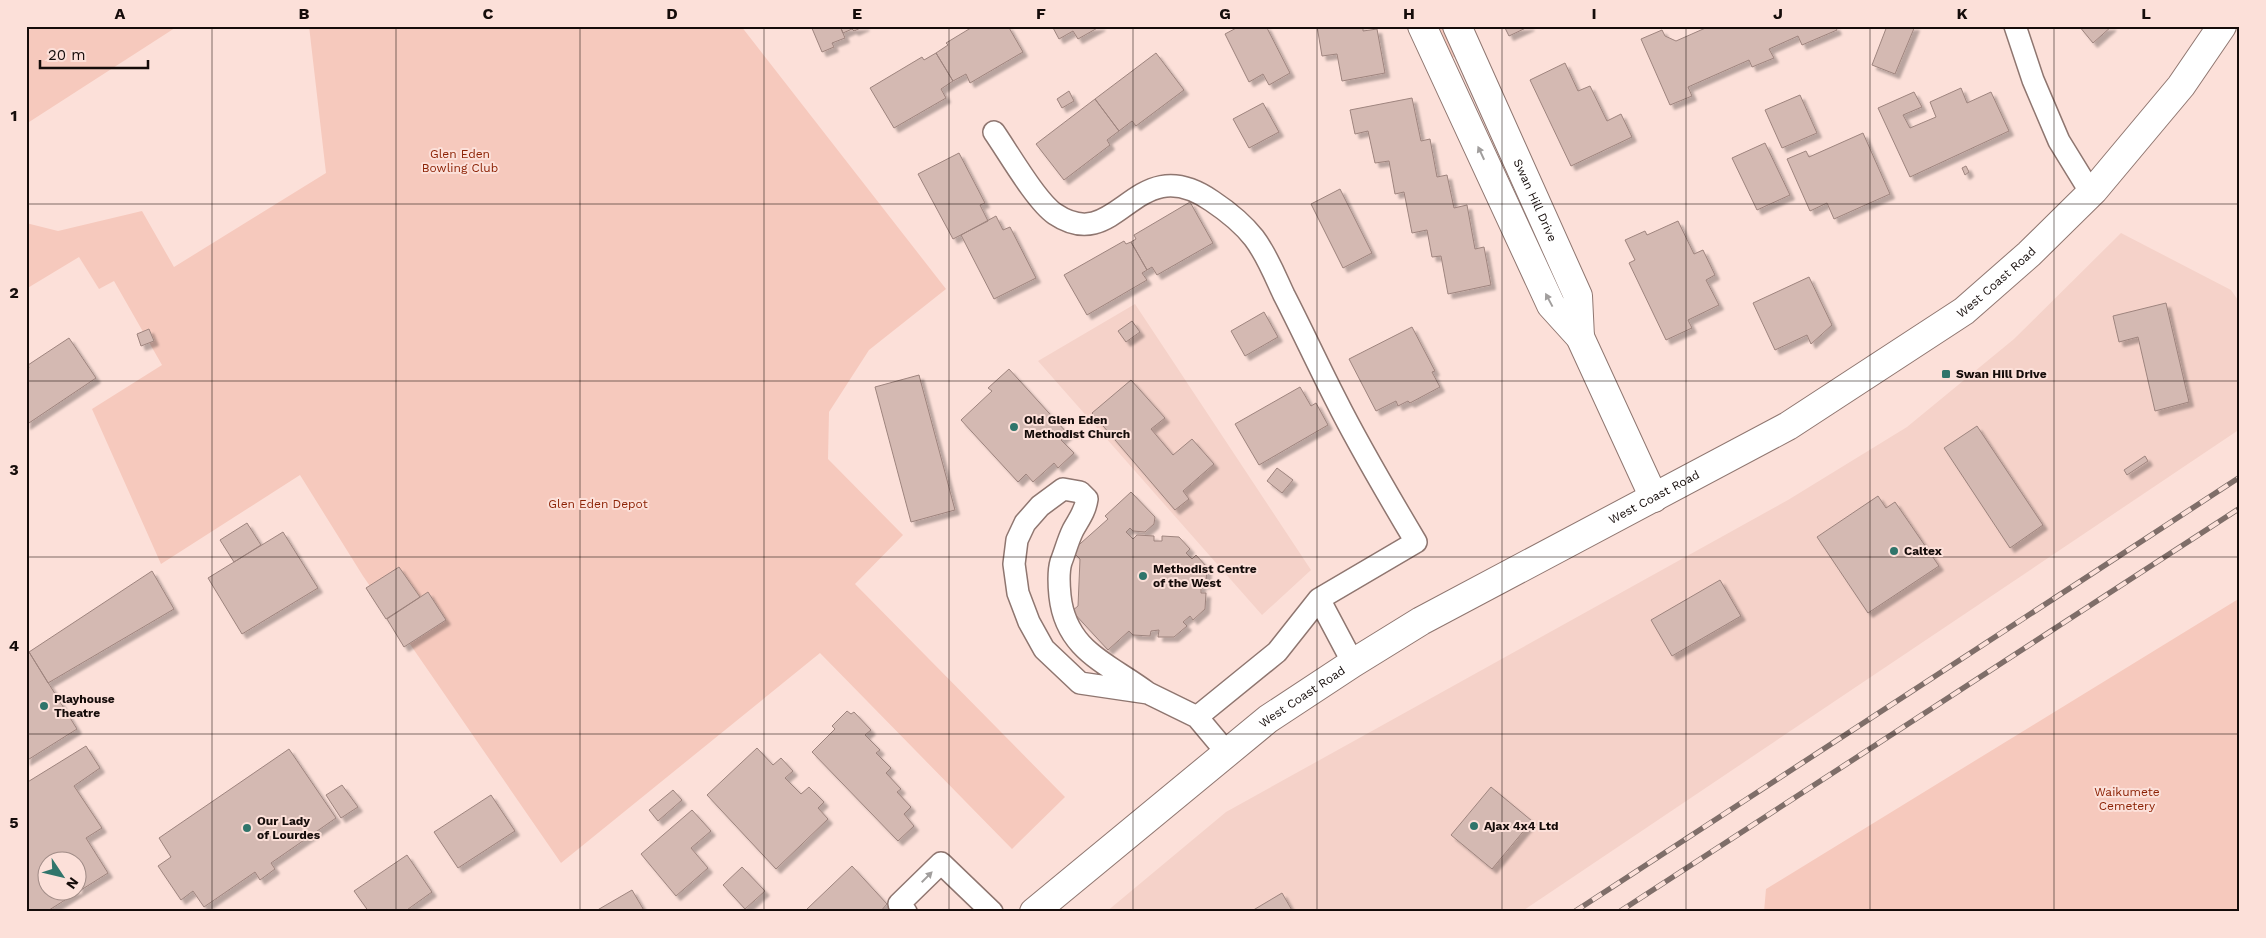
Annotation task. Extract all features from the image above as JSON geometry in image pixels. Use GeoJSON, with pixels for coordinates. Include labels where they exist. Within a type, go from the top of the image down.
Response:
{"type":"FeatureCollection","features":[{"type":"Feature","properties":{"kind":"main road","name":"Swan Hill Drive"},"geometry":{"type":"LineString","coordinates":[[1422,26],[1551,305],[1580,337],[1654,498]]}},
{"type":"Feature","properties":{"kind":"main road","name":"Swan Hill Drive"},"geometry":{"type":"LineString","coordinates":[[1457,26],[1578,296],[1580,337]]}},
{"type":"Feature","properties":{"kind":"main road","name":"West Coast Road"},"geometry":{"type":"LineString","coordinates":[[1034,912],[1268,720],[1353,663],[1421,622],[1788,426],[1964,311],[2029,254],[2091,193],[2181,86],[2222,26]]}},
{"type":"Feature","properties":{"kind":"main road"},"geometry":{"type":"LineString","coordinates":[[1447,80],[1475,67]]}},
{"type":"Feature","properties":{"kind":"lane"},"geometry":{"type":"LineString","coordinates":[[2014,26],[2033,80],[2059,141],[2091,193]]}},
{"type":"Feature","properties":{"kind":"lane"},"geometry":{"type":"LineString","coordinates":[[994,132],[1028,183],[1054,213],[1066,219],[1084,225],[1099,222],[1113,216],[1133,198],[1150,188],[1172,185],[1187,188],[1211,200],[1244,226],[1255,239],[1267,259],[1337,402],[1416,542],[1319,599],[1277,652],[1197,717]]}},
{"type":"Feature","properties":{"kind":"lane"},"geometry":{"type":"LineString","coordinates":[[1148,693],[1080,683],[1044,649],[1028,622],[1018,593],[1014,564],[1018,540],[1025,523],[1040,506],[1063,489],[1080,492],[1087,499],[1085,511],[1073,531],[1060,565],[1059,588],[1062,612],[1069,630],[1080,646],[1148,693],[1197,717],[1228,754]]}},
{"type":"Feature","properties":{"kind":"lane"},"geometry":{"type":"LineString","coordinates":[[1319,599],[1353,663]]}},
{"type":"Feature","properties":{"kind":"lane"},"geometry":{"type":"LineString","coordinates":[[906,912],[899,904],[941,863],[992,912]]}},
{"type":"Feature","properties":{"kind":"shaded area"},"geometry":{"type":"Polygon","coordinates":[[[2121,233],[2231,290],[2240,303],[2240,429],[1521,912],[1106,912],[1226,812],[1788,500],[1907,427],[2014,339],[2121,233]]]}},
{"type":"Feature","properties":{"kind":"shaded area"},"geometry":{"type":"Polygon","coordinates":[[[1135,304],[1311,570],[1262,615],[1038,361],[1135,304]]]}},
{"type":"Feature","properties":{"kind":"green space"},"geometry":{"type":"Polygon","coordinates":[[[36,26],[178,26],[26,124],[26,32],[36,26]]]}},
{"type":"Feature","properties":{"kind":"green space","name":"Glen Eden Depot"},"geometry":{"type":"Polygon","coordinates":[[[309,26],[741,26],[946,289],[869,350],[829,412],[828,459],[903,535],[855,584],[1065,797],[1012,849],[820,653],[561,863],[363,576],[300,475],[161,564],[92,409],[162,365],[114,281],[99,289],[79,257],[26,289],[26,223],[58,231],[142,211],[174,267],[326,173],[309,26]]]}},
{"type":"Feature","properties":{"kind":"green space"},"geometry":{"type":"Polygon","coordinates":[[[1429,26],[1449,26],[1461,54],[1445,61],[1429,26]]]}},
{"type":"Feature","properties":{"kind":"green space","name":"Waikumete Cemetery"},"geometry":{"type":"Polygon","coordinates":[[[2240,598],[2240,912],[1764,912],[1766,889],[2240,598]]]}},
{"type":"Feature","properties":{"kind":"building"},"geometry":{"type":"Polygon","coordinates":[[[811,26],[840,26],[845,38],[832,43],[834,47],[822,52],[811,26]]]}},
{"type":"Feature","properties":{"kind":"building"},"geometry":{"type":"Polygon","coordinates":[[[840,26],[865,26],[843,33],[840,26]]]}},
{"type":"Feature","properties":{"kind":"building"},"geometry":{"type":"Polygon","coordinates":[[[974,26],[1008,26],[1023,52],[970,83],[966,74],[953,81],[936,53],[948,45],[946,43],[974,26]]]}},
{"type":"Feature","properties":{"kind":"building"},"geometry":{"type":"Polygon","coordinates":[[[1052,26],[1101,26],[1078,39],[1073,31],[1059,39],[1052,26]]]}},
{"type":"Feature","properties":{"kind":"building"},"geometry":{"type":"Polygon","coordinates":[[[1240,26],[1266,26],[1290,73],[1269,85],[1263,74],[1249,82],[1225,34],[1240,26]]]}},
{"type":"Feature","properties":{"kind":"building"},"geometry":{"type":"Polygon","coordinates":[[[1317,26],[1363,26],[1363,31],[1377,29],[1385,73],[1342,81],[1337,54],[1322,56],[1317,26]]]}},
{"type":"Feature","properties":{"kind":"building"},"geometry":{"type":"Polygon","coordinates":[[[1504,26],[1530,26],[1509,36],[1504,26]]]}},
{"type":"Feature","properties":{"kind":"building"},"geometry":{"type":"Polygon","coordinates":[[[1710,26],[1835,26],[1837,30],[1802,45],[1798,36],[1769,49],[1774,58],[1752,67],[1749,60],[1688,87],[1692,96],[1670,105],[1641,39],[1662,30],[1665,36],[1676,41],[1710,26]]]}},
{"type":"Feature","properties":{"kind":"building"},"geometry":{"type":"Polygon","coordinates":[[[1887,26],[1915,26],[1895,74],[1872,65],[1887,26]]]}},
{"type":"Feature","properties":{"kind":"building"},"geometry":{"type":"Polygon","coordinates":[[[2079,26],[2112,26],[2093,43],[2079,26]]]}},
{"type":"Feature","properties":{"kind":"building"},"geometry":{"type":"Polygon","coordinates":[[[936,53],[953,81],[941,89],[946,98],[894,128],[870,88],[922,57],[924,60],[936,53]]]}},
{"type":"Feature","properties":{"kind":"building"},"geometry":{"type":"Polygon","coordinates":[[[1156,53],[1184,90],[1136,126],[1132,121],[1119,131],[1095,99],[1156,53]]]}},
{"type":"Feature","properties":{"kind":"building"},"geometry":{"type":"Polygon","coordinates":[[[1565,63],[1578,91],[1590,86],[1607,121],[1621,114],[1632,137],[1571,166],[1530,80],[1565,63]]]}},
{"type":"Feature","properties":{"kind":"building"},"geometry":{"type":"Polygon","coordinates":[[[1961,88],[1967,103],[1991,92],[2009,131],[1910,177],[1878,108],[1914,92],[1922,107],[1903,115],[1910,128],[1936,117],[1930,102],[1961,88]]]}},
{"type":"Feature","properties":{"kind":"building"},"geometry":{"type":"Polygon","coordinates":[[[1069,91],[1074,101],[1062,108],[1057,99],[1069,91]]]}},
{"type":"Feature","properties":{"kind":"building"},"geometry":{"type":"Polygon","coordinates":[[[1800,95],[1817,133],[1782,148],[1765,110],[1800,95]]]}},
{"type":"Feature","properties":{"kind":"building"},"geometry":{"type":"Polygon","coordinates":[[[1412,98],[1421,141],[1430,139],[1437,177],[1447,175],[1454,208],[1467,205],[1475,249],[1484,247],[1491,285],[1448,294],[1441,256],[1432,257],[1427,230],[1412,233],[1404,192],[1395,194],[1389,161],[1375,163],[1368,131],[1355,134],[1350,110],[1412,98]]]}},
{"type":"Feature","properties":{"kind":"building"},"geometry":{"type":"Polygon","coordinates":[[[1095,99],[1119,131],[1107,140],[1110,145],[1064,180],[1036,144],[1095,99]]]}},
{"type":"Feature","properties":{"kind":"building"},"geometry":{"type":"Polygon","coordinates":[[[1263,103],[1279,132],[1249,148],[1233,119],[1263,103]]]}},
{"type":"Feature","properties":{"kind":"building"},"geometry":{"type":"Polygon","coordinates":[[[1863,133],[1890,194],[1834,219],[1827,203],[1810,211],[1787,159],[1806,151],[1809,157],[1863,133]]]}},
{"type":"Feature","properties":{"kind":"building"},"geometry":{"type":"Polygon","coordinates":[[[1765,143],[1790,195],[1757,210],[1732,158],[1765,143]]]}},
{"type":"Feature","properties":{"kind":"building"},"geometry":{"type":"Polygon","coordinates":[[[959,153],[985,203],[980,205],[988,221],[953,239],[918,174],[959,153]]]}},
{"type":"Feature","properties":{"kind":"building"},"geometry":{"type":"Polygon","coordinates":[[[1966,166],[1969,172],[1965,175],[1962,168],[1966,166]]]}},
{"type":"Feature","properties":{"kind":"building"},"geometry":{"type":"Polygon","coordinates":[[[1340,189],[1372,253],[1343,268],[1311,204],[1340,189]]]}},
{"type":"Feature","properties":{"kind":"building"},"geometry":{"type":"Polygon","coordinates":[[[1190,202],[1213,243],[1157,275],[1152,267],[1147,270],[1131,242],[1136,239],[1134,235],[1190,202]]]}},
{"type":"Feature","properties":{"kind":"building"},"geometry":{"type":"Polygon","coordinates":[[[996,216],[1003,230],[1010,227],[1036,278],[994,299],[961,235],[996,216]]]}},
{"type":"Feature","properties":{"kind":"building"},"geometry":{"type":"Polygon","coordinates":[[[1678,221],[1694,254],[1703,250],[1715,275],[1706,280],[1719,305],[1688,320],[1692,328],[1666,340],[1629,263],[1635,260],[1625,240],[1645,231],[1647,235],[1678,221]]]}},
{"type":"Feature","properties":{"kind":"building"},"geometry":{"type":"Polygon","coordinates":[[[1124,241],[1126,244],[1131,242],[1147,270],[1142,273],[1147,280],[1087,315],[1064,275],[1124,241]]]}},
{"type":"Feature","properties":{"kind":"building"},"geometry":{"type":"Polygon","coordinates":[[[1809,277],[1832,325],[1811,344],[1807,335],[1775,350],[1753,303],[1809,277]]]}},
{"type":"Feature","properties":{"kind":"building"},"geometry":{"type":"Polygon","coordinates":[[[2166,303],[2189,402],[2155,411],[2138,337],[2119,342],[2113,316],[2166,303]]]}},
{"type":"Feature","properties":{"kind":"building"},"geometry":{"type":"Polygon","coordinates":[[[1264,312],[1278,337],[1245,356],[1231,331],[1264,312]]]}},
{"type":"Feature","properties":{"kind":"building"},"geometry":{"type":"Polygon","coordinates":[[[1132,321],[1140,332],[1126,342],[1118,331],[1132,321]]]}},
{"type":"Feature","properties":{"kind":"building"},"geometry":{"type":"Polygon","coordinates":[[[1412,327],[1435,371],[1432,372],[1440,387],[1410,403],[1408,401],[1398,406],[1396,401],[1376,411],[1349,359],[1412,327]]]}},
{"type":"Feature","properties":{"kind":"building"},"geometry":{"type":"Polygon","coordinates":[[[149,329],[154,341],[141,346],[137,334],[149,329]]]}},
{"type":"Feature","properties":{"kind":"building"},"geometry":{"type":"Polygon","coordinates":[[[69,338],[96,378],[26,425],[26,370],[29,368],[28,365],[69,338]]]}},
{"type":"Feature","properties":{"kind":"building","name":"Old Glen Eden Methodist Church"},"geometry":{"type":"Polygon","coordinates":[[[1009,369],[1068,434],[1061,440],[1074,453],[1058,468],[1054,463],[1033,482],[1026,474],[1018,482],[961,420],[992,391],[988,388],[1009,369]]]}},
{"type":"Feature","properties":{"kind":"building"},"geometry":{"type":"Polygon","coordinates":[[[919,375],[955,510],[911,522],[875,387],[919,375]]]}},
{"type":"Feature","properties":{"kind":"building"},"geometry":{"type":"Polygon","coordinates":[[[1131,380],[1165,418],[1151,429],[1173,455],[1192,439],[1214,464],[1183,491],[1189,499],[1175,510],[1092,413],[1131,380]]]}},
{"type":"Feature","properties":{"kind":"building"},"geometry":{"type":"Polygon","coordinates":[[[1300,387],[1311,406],[1316,403],[1328,425],[1259,465],[1235,424],[1300,387]]]}},
{"type":"Feature","properties":{"kind":"building"},"geometry":{"type":"Polygon","coordinates":[[[1977,426],[2043,525],[2010,548],[1944,448],[1977,426]]]}},
{"type":"Feature","properties":{"kind":"building"},"geometry":{"type":"Polygon","coordinates":[[[2145,456],[2148,461],[2127,475],[2124,470],[2145,456]]]}},
{"type":"Feature","properties":{"kind":"building"},"geometry":{"type":"Polygon","coordinates":[[[1277,468],[1293,480],[1282,493],[1267,481],[1277,468]]]}},
{"type":"Feature","properties":{"kind":"building","name":"Methodist Centre of the West"},"geometry":{"type":"Polygon","coordinates":[[[1131,492],[1155,517],[1154,524],[1145,532],[1133,531],[1130,528],[1126,532],[1133,539],[1137,535],[1154,536],[1154,541],[1162,541],[1162,536],[1179,537],[1190,549],[1186,553],[1192,559],[1196,555],[1207,567],[1206,584],[1201,584],[1201,593],[1206,593],[1205,609],[1193,620],[1190,616],[1183,622],[1187,626],[1174,637],[1158,637],[1159,630],[1151,631],[1150,636],[1133,635],[1129,631],[1108,650],[1072,611],[1078,606],[1080,559],[1072,551],[1108,519],[1105,516],[1131,492]]]}},
{"type":"Feature","properties":{"kind":"building"},"geometry":{"type":"Polygon","coordinates":[[[1878,496],[1886,508],[1895,502],[1939,566],[1868,613],[1817,537],[1878,496]]]}},
{"type":"Feature","properties":{"kind":"building"},"geometry":{"type":"Polygon","coordinates":[[[247,523],[261,545],[234,562],[220,540],[247,523]]]}},
{"type":"Feature","properties":{"kind":"building"},"geometry":{"type":"Polygon","coordinates":[[[283,532],[318,588],[242,634],[208,578],[283,532]]]}},
{"type":"Feature","properties":{"kind":"building"},"geometry":{"type":"Polygon","coordinates":[[[399,567],[420,597],[386,619],[366,588],[399,567]]]}},
{"type":"Feature","properties":{"kind":"building"},"geometry":{"type":"Polygon","coordinates":[[[152,571],[174,609],[48,683],[29,652],[152,571]]]}},
{"type":"Feature","properties":{"kind":"building"},"geometry":{"type":"Polygon","coordinates":[[[1720,580],[1741,616],[1672,656],[1651,620],[1720,580]]]}},
{"type":"Feature","properties":{"kind":"building"},"geometry":{"type":"Polygon","coordinates":[[[428,592],[446,620],[404,647],[387,619],[428,592]]]}},
{"type":"Feature","properties":{"kind":"building","name":"Playhouse Theatre"},"geometry":{"type":"Polygon","coordinates":[[[29,652],[77,729],[26,761],[26,653],[29,652]]]}},
{"type":"Feature","properties":{"kind":"building"},"geometry":{"type":"Polygon","coordinates":[[[847,711],[851,714],[854,712],[871,730],[865,735],[880,750],[876,753],[891,768],[886,773],[901,789],[897,792],[911,807],[904,814],[914,826],[898,841],[812,752],[835,729],[832,726],[847,711]]]}},
{"type":"Feature","properties":{"kind":"building"},"geometry":{"type":"Polygon","coordinates":[[[86,746],[100,768],[74,786],[102,828],[86,838],[108,873],[88,886],[88,850],[38,850],[38,900],[65,900],[46,912],[26,912],[26,783],[86,746]]]}},
{"type":"Feature","properties":{"kind":"building"},"geometry":{"type":"Polygon","coordinates":[[[757,748],[773,765],[781,758],[793,771],[785,778],[801,794],[809,787],[824,802],[818,808],[828,819],[776,869],[707,795],[757,748]]]}},
{"type":"Feature","properties":{"kind":"building","name":"Our Lady of Lourdes"},"geometry":{"type":"Polygon","coordinates":[[[289,749],[336,818],[271,863],[275,869],[260,880],[255,872],[204,907],[193,891],[181,900],[158,866],[171,857],[159,838],[289,749]]]}},
{"type":"Feature","properties":{"kind":"building"},"geometry":{"type":"Polygon","coordinates":[[[342,785],[358,807],[341,818],[326,795],[342,785]]]}},
{"type":"Feature","properties":{"kind":"building"},"geometry":{"type":"Polygon","coordinates":[[[1491,787],[1532,821],[1492,869],[1451,835],[1491,787]]]}},
{"type":"Feature","properties":{"kind":"building"},"geometry":{"type":"Polygon","coordinates":[[[673,790],[682,800],[658,821],[649,810],[673,790]]]}},
{"type":"Feature","properties":{"kind":"building"},"geometry":{"type":"Polygon","coordinates":[[[491,795],[515,831],[458,868],[434,832],[491,795]]]}},
{"type":"Feature","properties":{"kind":"building"},"geometry":{"type":"Polygon","coordinates":[[[692,810],[711,831],[691,848],[708,868],[676,896],[641,854],[692,810]]]}},
{"type":"Feature","properties":{"kind":"building"},"geometry":{"type":"Polygon","coordinates":[[[407,855],[432,892],[404,912],[369,912],[354,891],[407,855]]]}},
{"type":"Feature","properties":{"kind":"building"},"geometry":{"type":"Polygon","coordinates":[[[852,866],[887,904],[880,912],[810,912],[807,909],[852,866]]]}},
{"type":"Feature","properties":{"kind":"building"},"geometry":{"type":"Polygon","coordinates":[[[742,867],[765,891],[745,909],[723,885],[742,867]]]}},
{"type":"Feature","properties":{"kind":"building"},"geometry":{"type":"Polygon","coordinates":[[[632,890],[645,912],[594,912],[632,890]]]}},
{"type":"Feature","properties":{"kind":"building"},"geometry":{"type":"Polygon","coordinates":[[[1282,893],[1293,912],[1250,912],[1282,893]]]}},
{"type":"Feature","properties":{"kind":"railway"},"geometry":{"type":"LineString","coordinates":[[1574,912],[2240,477]]}},
{"type":"Feature","properties":{"kind":"railway"},"geometry":{"type":"LineString","coordinates":[[1619,912],[2240,508]]}},
{"type":"Feature","properties":{"kind":"place","name":"Swan Hill Drive"},"geometry":{"type":"Point","coordinates":[1946,374]}},
{"type":"Feature","properties":{"kind":"place","name":"Old Glen Eden Methodist Church"},"geometry":{"type":"Point","coordinates":[1014,427]}},
{"type":"Feature","properties":{"kind":"place","name":"Caltex"},"geometry":{"type":"Point","coordinates":[1894,551]}},
{"type":"Feature","properties":{"kind":"place","name":"Methodist Centre of the West"},"geometry":{"type":"Point","coordinates":[1143,576]}},
{"type":"Feature","properties":{"kind":"place","name":"Playhouse Theatre"},"geometry":{"type":"Point","coordinates":[44,706]}},
{"type":"Feature","properties":{"kind":"place","name":"Ajax 4x4 Ltd"},"geometry":{"type":"Point","coordinates":[1474,826]}},
{"type":"Feature","properties":{"kind":"place","name":"Our Lady of Lourdes"},"geometry":{"type":"Point","coordinates":[247,828]}},
{"type":"Feature","properties":{"kind":"park label","name":"Glen Eden Bowling Club"},"geometry":{"type":"Point","coordinates":[460,161]}}]}
